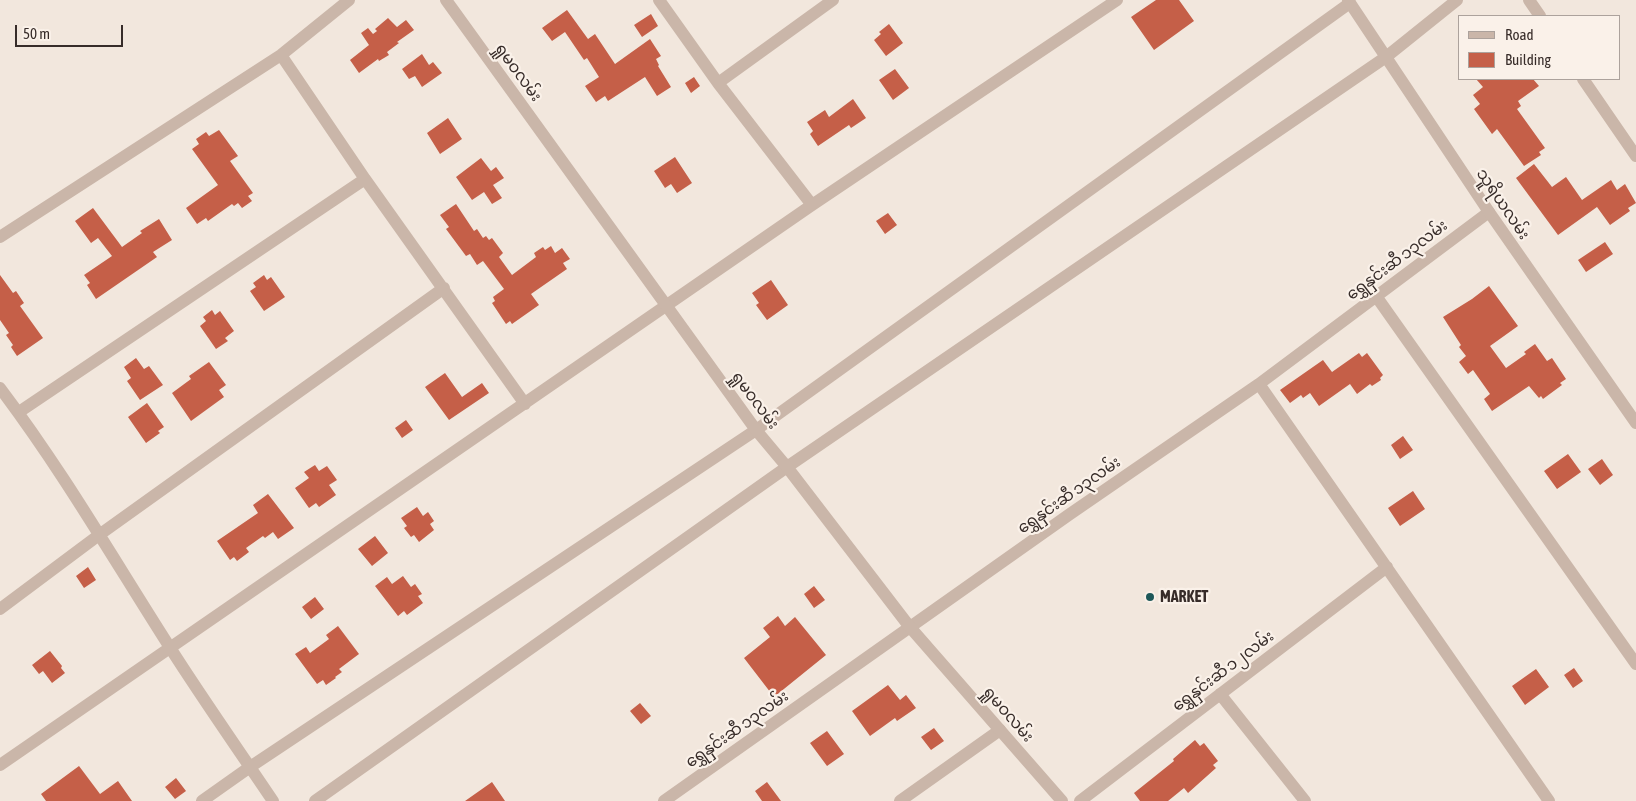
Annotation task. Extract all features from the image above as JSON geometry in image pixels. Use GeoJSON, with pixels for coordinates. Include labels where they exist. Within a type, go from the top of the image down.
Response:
{"type":"FeatureCollection","features":[{"type":"Feature","properties":{"kind":"street"},"geometry":{"type":"LineString","coordinates":[[0,237],[281,55],[349,0]]}},
{"type":"Feature","properties":{"kind":"street","name":"ရှုမဝလမ်း"},"geometry":{"type":"LineString","coordinates":[[446,0],[756,430],[787,467],[910,626],[1062,801]]}},
{"type":"Feature","properties":{"kind":"street"},"geometry":{"type":"LineString","coordinates":[[659,0],[718,83],[812,205]]}},
{"type":"Feature","properties":{"kind":"street"},"geometry":{"type":"LineString","coordinates":[[718,83],[833,0]]}},
{"type":"Feature","properties":{"kind":"street"},"geometry":{"type":"LineString","coordinates":[[0,765],[667,307],[812,205],[1117,0]]}},
{"type":"Feature","properties":{"kind":"street"},"geometry":{"type":"LineString","coordinates":[[315,801],[787,467],[1386,57],[1457,0]]}},
{"type":"Feature","properties":{"kind":"street"},"geometry":{"type":"LineString","coordinates":[[1529,0],[1539,15]]}},
{"type":"Feature","properties":{"kind":"street"},"geometry":{"type":"LineString","coordinates":[[202,801],[250,767],[756,430],[1349,1]]}},
{"type":"Feature","properties":{"kind":"street","name":"သူရိယလမ်း"},"geometry":{"type":"LineString","coordinates":[[1349,1],[1488,212],[1636,423]]}},
{"type":"Feature","properties":{"kind":"street"},"geometry":{"type":"LineString","coordinates":[[281,55],[365,179],[525,404]]}},
{"type":"Feature","properties":{"kind":"street"},"geometry":{"type":"LineString","coordinates":[[1584,80],[1636,156]]}},
{"type":"Feature","properties":{"kind":"street"},"geometry":{"type":"LineString","coordinates":[[19,412],[365,179]]}},
{"type":"Feature","properties":{"kind":"street","name":"ရွှေနှင်းဆီ ၁၃လမ်း"},"geometry":{"type":"LineString","coordinates":[[664,801],[1070,514],[1260,384],[1488,212]]}},
{"type":"Feature","properties":{"kind":"street"},"geometry":{"type":"LineString","coordinates":[[0,610],[99,535],[444,288]]}},
{"type":"Feature","properties":{"kind":"street"},"geometry":{"type":"LineString","coordinates":[[1376,296],[1636,664]]}},
{"type":"Feature","properties":{"kind":"street"},"geometry":{"type":"LineString","coordinates":[[1260,384],[1549,801]]}},
{"type":"Feature","properties":{"kind":"street"},"geometry":{"type":"LineString","coordinates":[[0,388],[19,412],[170,648],[273,801]]}},
{"type":"Feature","properties":{"kind":"street","name":"ရွှေနှင်းဆီ ၁၂လမ်း"},"geometry":{"type":"LineString","coordinates":[[1080,801],[1387,567]]}},
{"type":"Feature","properties":{"kind":"street"},"geometry":{"type":"LineString","coordinates":[[1220,694],[1305,801]]}},
{"type":"Feature","properties":{"kind":"street"},"geometry":{"type":"LineString","coordinates":[[900,801],[1000,730]]}},
{"type":"Feature","properties":{"kind":"building"},"geometry":{"type":"Polygon","coordinates":[[[1156,0],[1179,0],[1194,21],[1154,50],[1131,17],[1156,0]]]}},
{"type":"Feature","properties":{"kind":"building"},"geometry":{"type":"Polygon","coordinates":[[[567,10],[588,39],[595,34],[615,64],[650,39],[661,56],[656,59],[658,66],[671,87],[657,96],[645,77],[608,101],[605,96],[596,102],[585,86],[599,77],[587,58],[584,60],[565,32],[552,41],[542,28],[567,10]]]}},
{"type":"Feature","properties":{"kind":"building"},"geometry":{"type":"Polygon","coordinates":[[[651,14],[658,26],[642,37],[634,25],[651,14]]]}},
{"type":"Feature","properties":{"kind":"building"},"geometry":{"type":"Polygon","coordinates":[[[388,18],[397,27],[406,20],[414,30],[387,52],[389,55],[379,61],[378,59],[359,73],[350,60],[369,45],[361,33],[368,28],[373,34],[377,31],[375,29],[388,18]]]}},
{"type":"Feature","properties":{"kind":"building"},"geometry":{"type":"Polygon","coordinates":[[[889,24],[903,43],[886,56],[874,40],[881,34],[879,32],[889,24]]]}},
{"type":"Feature","properties":{"kind":"building"},"geometry":{"type":"Polygon","coordinates":[[[422,54],[429,65],[433,62],[442,73],[422,87],[415,76],[409,79],[402,69],[422,54]]]}},
{"type":"Feature","properties":{"kind":"building"},"geometry":{"type":"Polygon","coordinates":[[[895,69],[909,88],[893,100],[879,80],[895,69]]]}},
{"type":"Feature","properties":{"kind":"building"},"geometry":{"type":"Polygon","coordinates":[[[694,77],[700,86],[691,93],[685,83],[694,77]]]}},
{"type":"Feature","properties":{"kind":"building"},"geometry":{"type":"Polygon","coordinates":[[[1477,80],[1534,80],[1539,86],[1518,101],[1521,106],[1517,109],[1545,148],[1539,152],[1541,155],[1524,166],[1497,129],[1492,134],[1474,109],[1480,104],[1473,95],[1483,87],[1477,80]]]}},
{"type":"Feature","properties":{"kind":"building"},"geometry":{"type":"Polygon","coordinates":[[[853,99],[866,118],[851,128],[849,125],[818,146],[810,134],[813,131],[807,122],[825,110],[829,117],[853,99]]]}},
{"type":"Feature","properties":{"kind":"building"},"geometry":{"type":"Polygon","coordinates":[[[448,118],[462,139],[440,154],[427,133],[448,118]]]}},
{"type":"Feature","properties":{"kind":"building"},"geometry":{"type":"Polygon","coordinates":[[[219,130],[238,156],[230,161],[253,193],[248,196],[252,201],[242,208],[238,203],[234,206],[232,204],[208,221],[206,218],[197,224],[186,208],[218,185],[192,149],[199,144],[196,139],[206,132],[209,136],[219,130]]]}},
{"type":"Feature","properties":{"kind":"building"},"geometry":{"type":"Polygon","coordinates":[[[675,157],[692,183],[677,193],[671,184],[665,188],[654,171],[675,157]]]}},
{"type":"Feature","properties":{"kind":"building"},"geometry":{"type":"Polygon","coordinates":[[[481,158],[491,171],[496,167],[504,178],[493,185],[502,198],[492,204],[484,192],[472,200],[456,177],[481,158]]]}},
{"type":"Feature","properties":{"kind":"building"},"geometry":{"type":"Polygon","coordinates":[[[1534,164],[1552,187],[1566,177],[1582,200],[1611,180],[1617,190],[1625,184],[1636,203],[1628,208],[1630,211],[1610,225],[1597,207],[1558,235],[1516,178],[1534,164]]]}},
{"type":"Feature","properties":{"kind":"building"},"geometry":{"type":"Polygon","coordinates":[[[456,204],[474,231],[477,229],[483,238],[486,236],[489,240],[492,238],[503,253],[499,257],[512,275],[536,257],[534,253],[543,247],[545,250],[551,246],[555,253],[562,248],[570,259],[563,263],[567,269],[531,294],[539,305],[512,324],[510,321],[506,324],[492,303],[495,301],[493,297],[504,289],[483,261],[477,265],[470,254],[466,256],[446,229],[449,227],[440,215],[456,204]]]}},
{"type":"Feature","properties":{"kind":"building"},"geometry":{"type":"Polygon","coordinates":[[[93,208],[122,247],[142,233],[140,231],[159,219],[172,240],[153,252],[157,257],[96,299],[87,285],[90,283],[84,275],[112,256],[98,238],[91,243],[75,221],[93,208]]]}},
{"type":"Feature","properties":{"kind":"building"},"geometry":{"type":"Polygon","coordinates":[[[888,213],[897,225],[885,234],[876,221],[888,213]]]}},
{"type":"Feature","properties":{"kind":"building"},"geometry":{"type":"Polygon","coordinates":[[[1605,242],[1613,254],[1586,272],[1578,260],[1605,242]]]}},
{"type":"Feature","properties":{"kind":"building"},"geometry":{"type":"Polygon","coordinates":[[[0,275],[13,293],[16,291],[24,303],[20,306],[43,338],[17,356],[11,347],[13,345],[6,335],[9,333],[0,320],[0,275]]]}},
{"type":"Feature","properties":{"kind":"building"},"geometry":{"type":"Polygon","coordinates":[[[264,275],[267,280],[271,277],[285,297],[264,311],[250,291],[256,287],[253,283],[264,275]]]}},
{"type":"Feature","properties":{"kind":"building"},"geometry":{"type":"Polygon","coordinates":[[[771,280],[788,305],[767,320],[756,305],[759,303],[752,293],[771,280]]]}},
{"type":"Feature","properties":{"kind":"building"},"geometry":{"type":"Polygon","coordinates":[[[1489,286],[1518,326],[1490,346],[1506,368],[1526,354],[1524,352],[1535,344],[1547,361],[1552,358],[1566,379],[1560,383],[1562,385],[1543,399],[1541,396],[1539,398],[1529,386],[1492,411],[1484,399],[1490,394],[1473,370],[1468,374],[1459,362],[1466,356],[1443,317],[1489,286]]]}},
{"type":"Feature","properties":{"kind":"building"},"geometry":{"type":"Polygon","coordinates":[[[212,310],[215,315],[220,311],[234,331],[225,338],[228,341],[216,349],[200,326],[206,321],[203,317],[212,310]]]}},
{"type":"Feature","properties":{"kind":"building"},"geometry":{"type":"Polygon","coordinates":[[[1359,353],[1362,357],[1367,353],[1383,375],[1380,378],[1381,380],[1372,386],[1370,384],[1357,394],[1350,384],[1319,406],[1310,393],[1303,398],[1301,395],[1290,403],[1280,390],[1323,360],[1332,372],[1359,353]]]}},
{"type":"Feature","properties":{"kind":"building"},"geometry":{"type":"Polygon","coordinates":[[[136,358],[144,369],[149,366],[163,385],[140,400],[127,381],[131,378],[124,367],[136,358]]]}},
{"type":"Feature","properties":{"kind":"building"},"geometry":{"type":"Polygon","coordinates":[[[209,362],[226,385],[219,390],[224,397],[191,421],[172,393],[191,379],[189,376],[209,362]]]}},
{"type":"Feature","properties":{"kind":"building"},"geometry":{"type":"Polygon","coordinates":[[[445,373],[462,397],[482,383],[489,393],[449,420],[425,387],[445,373]]]}},
{"type":"Feature","properties":{"kind":"building"},"geometry":{"type":"Polygon","coordinates":[[[147,403],[164,427],[158,431],[160,433],[146,443],[128,417],[147,403]]]}},
{"type":"Feature","properties":{"kind":"building"},"geometry":{"type":"Polygon","coordinates":[[[406,420],[413,430],[402,438],[395,428],[406,420]]]}},
{"type":"Feature","properties":{"kind":"building"},"geometry":{"type":"Polygon","coordinates":[[[1403,436],[1413,450],[1400,459],[1391,445],[1403,436]]]}},
{"type":"Feature","properties":{"kind":"building"},"geometry":{"type":"Polygon","coordinates":[[[1568,454],[1581,472],[1557,489],[1544,471],[1568,454]]]}},
{"type":"Feature","properties":{"kind":"building"},"geometry":{"type":"Polygon","coordinates":[[[1602,459],[1613,475],[1600,485],[1588,469],[1602,459]]]}},
{"type":"Feature","properties":{"kind":"building"},"geometry":{"type":"Polygon","coordinates":[[[315,465],[319,471],[327,466],[337,480],[329,485],[336,495],[319,507],[316,503],[309,508],[295,488],[309,478],[304,472],[315,465]]]}},
{"type":"Feature","properties":{"kind":"building"},"geometry":{"type":"Polygon","coordinates":[[[1413,491],[1425,509],[1400,526],[1388,508],[1413,491]]]}},
{"type":"Feature","properties":{"kind":"building"},"geometry":{"type":"Polygon","coordinates":[[[268,494],[294,528],[278,539],[273,532],[265,538],[263,536],[246,548],[249,552],[237,561],[234,557],[230,560],[217,541],[258,513],[253,505],[268,494]]]}},
{"type":"Feature","properties":{"kind":"building"},"geometry":{"type":"Polygon","coordinates":[[[417,507],[423,516],[428,512],[434,521],[430,524],[434,530],[419,542],[414,535],[411,537],[404,528],[407,526],[401,518],[417,507]]]}},
{"type":"Feature","properties":{"kind":"building"},"geometry":{"type":"Polygon","coordinates":[[[375,536],[388,553],[372,566],[358,549],[375,536]]]}},
{"type":"Feature","properties":{"kind":"building"},"geometry":{"type":"Polygon","coordinates":[[[88,567],[96,580],[84,588],[76,576],[88,567]]]}},
{"type":"Feature","properties":{"kind":"building"},"geometry":{"type":"Polygon","coordinates":[[[403,576],[411,587],[415,584],[422,594],[418,596],[423,603],[407,615],[404,611],[398,616],[375,586],[387,577],[392,584],[403,576]]]}},
{"type":"Feature","properties":{"kind":"building"},"geometry":{"type":"Polygon","coordinates":[[[814,586],[825,600],[814,608],[804,594],[814,586]]]}},
{"type":"Feature","properties":{"kind":"building"},"geometry":{"type":"Polygon","coordinates":[[[315,597],[324,609],[311,619],[302,607],[315,597]]]}},
{"type":"Feature","properties":{"kind":"building"},"geometry":{"type":"Polygon","coordinates":[[[778,616],[785,626],[795,617],[826,655],[774,697],[744,658],[770,637],[763,628],[778,616]]]}},
{"type":"Feature","properties":{"kind":"building"},"geometry":{"type":"Polygon","coordinates":[[[338,626],[359,654],[339,669],[342,672],[336,678],[326,685],[323,680],[317,684],[295,654],[306,647],[310,653],[329,639],[326,635],[338,626]]]}},
{"type":"Feature","properties":{"kind":"building"},"geometry":{"type":"Polygon","coordinates":[[[50,651],[65,673],[52,683],[43,671],[39,674],[32,665],[50,651]]]}},
{"type":"Feature","properties":{"kind":"building"},"geometry":{"type":"Polygon","coordinates":[[[1574,668],[1583,681],[1573,688],[1564,675],[1574,668]]]}},
{"type":"Feature","properties":{"kind":"building"},"geometry":{"type":"Polygon","coordinates":[[[1536,669],[1549,687],[1525,705],[1512,686],[1536,669]]]}},
{"type":"Feature","properties":{"kind":"building"},"geometry":{"type":"Polygon","coordinates":[[[888,685],[900,700],[906,695],[916,708],[897,721],[895,718],[870,736],[852,711],[888,685]]]}},
{"type":"Feature","properties":{"kind":"building"},"geometry":{"type":"Polygon","coordinates":[[[640,703],[651,716],[641,724],[630,711],[640,703]]]}},
{"type":"Feature","properties":{"kind":"building"},"geometry":{"type":"Polygon","coordinates":[[[934,728],[944,741],[931,750],[921,737],[934,728]]]}},
{"type":"Feature","properties":{"kind":"building"},"geometry":{"type":"Polygon","coordinates":[[[827,731],[844,754],[827,766],[810,743],[827,731]]]}},
{"type":"Feature","properties":{"kind":"building"},"geometry":{"type":"Polygon","coordinates":[[[1195,740],[1200,746],[1204,743],[1218,761],[1213,765],[1216,768],[1188,793],[1184,788],[1168,801],[1140,801],[1134,793],[1174,761],[1173,759],[1195,740]]]}},
{"type":"Feature","properties":{"kind":"building"},"geometry":{"type":"Polygon","coordinates":[[[79,766],[100,794],[118,781],[132,801],[46,801],[41,794],[79,766]]]}},
{"type":"Feature","properties":{"kind":"building"},"geometry":{"type":"Polygon","coordinates":[[[176,778],[186,791],[175,799],[165,787],[176,778]]]}},
{"type":"Feature","properties":{"kind":"building"},"geometry":{"type":"Polygon","coordinates":[[[492,782],[505,801],[465,801],[492,782]]]}},
{"type":"Feature","properties":{"kind":"building"},"geometry":{"type":"Polygon","coordinates":[[[767,782],[781,801],[762,801],[755,791],[767,782]]]}},
{"type":"Feature","properties":{"kind":"place","name":"MARKET"},"geometry":{"type":"Point","coordinates":[1150,597]}}]}
